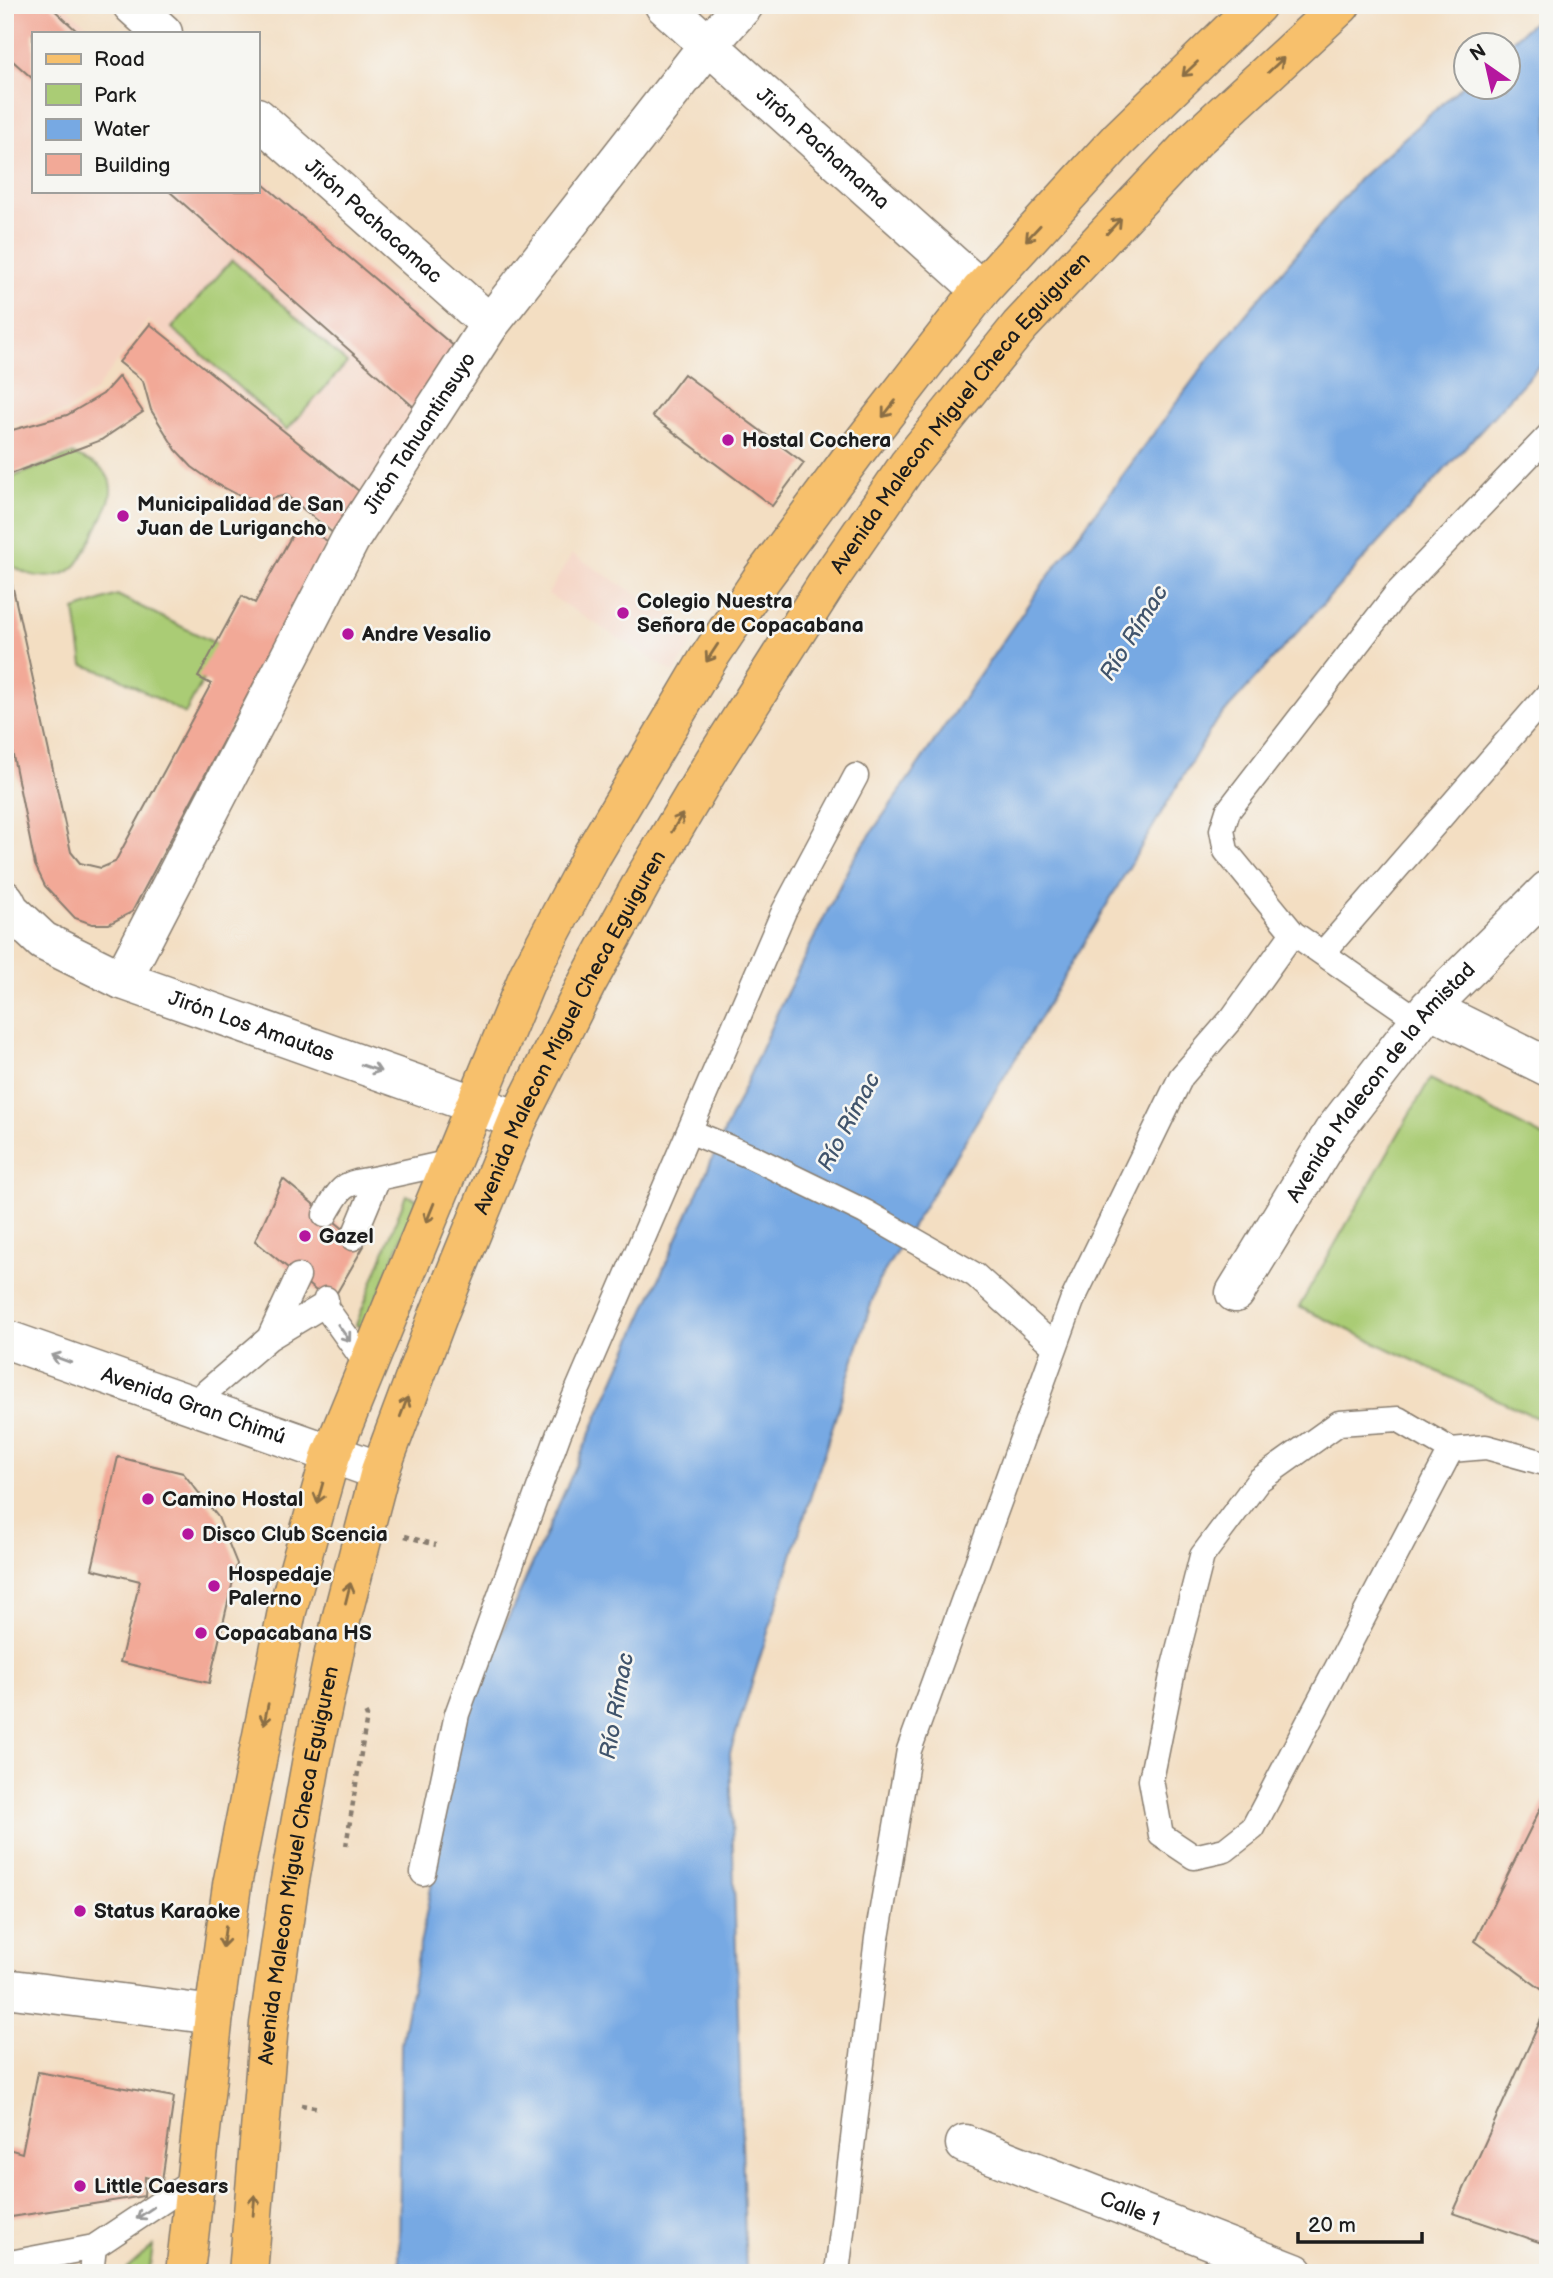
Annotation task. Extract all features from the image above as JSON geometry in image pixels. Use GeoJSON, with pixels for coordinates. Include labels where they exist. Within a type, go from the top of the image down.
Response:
{"type":"FeatureCollection","features":[{"type":"Feature","properties":{"kind":"main road"},"geometry":{"type":"LineString","coordinates":[[186,2273],[214,2015],[232,1885],[287,1611],[331,1455],[529,974],[656,744],[708,659],[768,570],[857,450],[981,290],[1118,140],[1257,5]]}},
{"type":"Feature","properties":{"kind":"main road","name":"Avenida Malecon Miguel Checa Eguiguren"},"geometry":{"type":"LineString","coordinates":[[248,2273],[269,2024],[289,1886],[341,1620],[380,1471],[439,1313],[518,1121],[631,902],[707,773],[787,643],[908,465],[1020,326],[1186,149],[1341,5]]}},
{"type":"Feature","properties":{"kind":"street"},"geometry":{"type":"LineString","coordinates":[[132,5],[162,32]]}},
{"type":"Feature","properties":{"kind":"street","name":"Jirón Pachamama"},"geometry":{"type":"LineString","coordinates":[[664,5],[981,290]]}},
{"type":"Feature","properties":{"kind":"street","name":"Jirón Tahuantinsuyo"},"geometry":{"type":"LineString","coordinates":[[122,980],[350,540],[490,324],[709,44],[744,5]]}},
{"type":"Feature","properties":{"kind":"street","name":"Jirón Pachacamac"},"geometry":{"type":"LineString","coordinates":[[259,119],[490,324]]}},
{"type":"Feature","properties":{"kind":"street","name":"Avenida Malecon de la Amistad"},"geometry":{"type":"LineString","coordinates":[[1235,1293],[1333,1132],[1424,1014],[1548,890]]}},
{"type":"Feature","properties":{"kind":"street","name":"Jirón Los Amautas"},"geometry":{"type":"LineString","coordinates":[[5,900],[10,910],[43,941],[122,980],[518,1121]]}},
{"type":"Feature","properties":{"kind":"street"},"geometry":{"type":"LineString","coordinates":[[1424,1014],[1548,1067]]}},
{"type":"Feature","properties":{"kind":"street","name":"Avenida Gran Chimú"},"geometry":{"type":"LineString","coordinates":[[5,1339],[380,1471]]}},
{"type":"Feature","properties":{"kind":"street"},"geometry":{"type":"LineString","coordinates":[[5,1988],[214,2015]]}},
{"type":"Feature","properties":{"kind":"street","name":"Calle 1"},"geometry":{"type":"LineString","coordinates":[[964,2144],[1283,2271]]}},
{"type":"Feature","properties":{"kind":"lane"},"geometry":{"type":"LineString","coordinates":[[1424,1014],[1293,933],[1226,851],[1222,830],[1228,811],[1396,594],[1548,436]]}},
{"type":"Feature","properties":{"kind":"lane"},"geometry":{"type":"LineString","coordinates":[[1323,953],[1548,694]]}},
{"type":"Feature","properties":{"kind":"lane"},"geometry":{"type":"LineString","coordinates":[[423,1873],[457,1714],[559,1433],[784,911],[856,776]]}},
{"type":"Feature","properties":{"kind":"lane"},"geometry":{"type":"LineString","coordinates":[[838,2273],[877,1938],[909,1750],[1072,1301],[1181,1077],[1233,1017],[1293,933]]}},
{"type":"Feature","properties":{"kind":"lane"},"geometry":{"type":"LineString","coordinates":[[689,1131],[752,1157],[865,1212],[975,1275],[1055,1348]]}},
{"type":"Feature","properties":{"kind":"lane"},"geometry":{"type":"LineString","coordinates":[[325,1215],[342,1187],[349,1183],[451,1163]]}},
{"type":"Feature","properties":{"kind":"lane"},"geometry":{"type":"LineString","coordinates":[[353,1238],[378,1178]]}},
{"type":"Feature","properties":{"kind":"lane"},"geometry":{"type":"LineString","coordinates":[[270,1338],[298,1276]]}},
{"type":"Feature","properties":{"kind":"lane"},"geometry":{"type":"LineString","coordinates":[[191,1405],[270,1338],[325,1302],[367,1366]]}},
{"type":"Feature","properties":{"kind":"lane"},"geometry":{"type":"LineString","coordinates":[[1451,1450],[1253,1828],[1225,1850],[1194,1857],[1161,1835],[1151,1780],[1174,1666],[1202,1556],[1259,1480],[1339,1423],[1398,1419],[1451,1450],[1486,1447],[1548,1464]]}},
{"type":"Feature","properties":{"kind":"lane"},"geometry":{"type":"LineString","coordinates":[[5,2264],[94,2247],[196,2179]]}},
{"type":"Feature","properties":{"kind":"lane"},"geometry":{"type":"LineString","coordinates":[[91,2273],[94,2247]]}},
{"type":"Feature","properties":{"kind":"path"},"geometry":{"type":"LineString","coordinates":[[404,1535],[436,1545]]}},
{"type":"Feature","properties":{"kind":"path"},"geometry":{"type":"LineString","coordinates":[[345,1846],[367,1716],[359,1700]]}},
{"type":"Feature","properties":{"kind":"path"},"geometry":{"type":"LineString","coordinates":[[293,2104],[320,2108]]}},
{"type":"Feature","properties":{"kind":"shaded area"},"geometry":{"type":"Polygon","coordinates":[[[5,5],[64,5],[95,32],[32,32],[32,192],[259,192],[259,175],[460,349],[366,495],[148,320],[95,391],[66,412],[5,427],[5,5]]]}},
{"type":"Feature","properties":{"kind":"shaded area","name":"Colegio Nuestra Señora de Copacabana"},"geometry":{"type":"Polygon","coordinates":[[[572,554],[699,633],[674,673],[548,594],[572,554]]]}},
{"type":"Feature","properties":{"kind":"green space"},"geometry":{"type":"Polygon","coordinates":[[[232,260],[347,363],[287,430],[172,328],[232,260]]]}},
{"type":"Feature","properties":{"kind":"green space"},"geometry":{"type":"Polygon","coordinates":[[[72,454],[97,465],[105,472],[110,484],[110,498],[94,534],[75,566],[53,576],[28,574],[14,567],[5,528],[5,480],[72,454]]]}},
{"type":"Feature","properties":{"kind":"green space"},"geometry":{"type":"Polygon","coordinates":[[[117,595],[221,646],[185,714],[116,676],[83,665],[75,610],[117,595]]]}},
{"type":"Feature","properties":{"kind":"green space"},"geometry":{"type":"Polygon","coordinates":[[[1430,1079],[1548,1139],[1548,1423],[1299,1307],[1430,1079]]]}},
{"type":"Feature","properties":{"kind":"green space"},"geometry":{"type":"Polygon","coordinates":[[[406,1195],[417,1199],[365,1329],[356,1325],[406,1195]]]}},
{"type":"Feature","properties":{"kind":"green space"},"geometry":{"type":"Polygon","coordinates":[[[153,2246],[149,2273],[127,2273],[127,2269],[153,2246]]]}},
{"type":"Feature","properties":{"kind":"water","name":"Río Rímac"},"geometry":{"type":"Polygon","coordinates":[[[1548,9],[1548,356],[1214,724],[1020,1051],[878,1282],[730,1753],[746,2273],[399,2273],[401,2044],[463,1720],[778,1011],[852,861],[1036,593],[1210,357],[1359,179],[1452,95],[1452,102],[1522,102],[1522,32],[1548,9]]]}},
{"type":"Feature","properties":{"kind":"building"},"geometry":{"type":"Polygon","coordinates":[[[5,5],[49,5],[78,32],[32,32],[32,78],[5,54],[5,5]]]}},
{"type":"Feature","properties":{"kind":"building"},"geometry":{"type":"Polygon","coordinates":[[[259,181],[456,348],[416,409],[170,192],[259,192],[259,181]]]}},
{"type":"Feature","properties":{"kind":"building"},"geometry":{"type":"Polygon","coordinates":[[[150,324],[365,496],[334,534],[286,495],[261,501],[236,494],[192,467],[176,450],[151,410],[143,381],[119,362],[150,324]]]}},
{"type":"Feature","properties":{"kind":"building","name":"Hostal Cochera"},"geometry":{"type":"Polygon","coordinates":[[[684,374],[804,463],[772,506],[652,416],[684,374]]]}},
{"type":"Feature","properties":{"kind":"building"},"geometry":{"type":"Polygon","coordinates":[[[119,376],[143,412],[101,440],[5,476],[5,432],[67,415],[103,394],[119,376]]]}},
{"type":"Feature","properties":{"kind":"building"},"geometry":{"type":"Polygon","coordinates":[[[298,524],[329,542],[132,912],[109,924],[92,924],[75,918],[45,886],[35,865],[5,716],[5,552],[71,852],[80,863],[101,868],[115,862],[211,684],[198,677],[242,596],[255,603],[298,524]]]}},
{"type":"Feature","properties":{"kind":"building"},"geometry":{"type":"Polygon","coordinates":[[[283,1179],[364,1246],[331,1303],[255,1241],[283,1179]]]}},
{"type":"Feature","properties":{"kind":"building"},"geometry":{"type":"Polygon","coordinates":[[[118,1457],[183,1473],[218,1517],[237,1564],[209,1683],[120,1662],[140,1581],[92,1569],[118,1457]]]}},
{"type":"Feature","properties":{"kind":"building"},"geometry":{"type":"Polygon","coordinates":[[[1548,1793],[1548,1994],[1475,1941],[1548,1793]]]}},
{"type":"Feature","properties":{"kind":"building"},"geometry":{"type":"Polygon","coordinates":[[[1548,2004],[1548,2245],[1453,2213],[1548,2004]]]}},
{"type":"Feature","properties":{"kind":"building"},"geometry":{"type":"Polygon","coordinates":[[[38,2072],[174,2097],[162,2181],[145,2177],[144,2196],[5,2218],[5,2148],[22,2153],[38,2072]]]}},
{"type":"Feature","properties":{"kind":"place","name":"Hostal Cochera"},"geometry":{"type":"Point","coordinates":[728,440]}},
{"type":"Feature","properties":{"kind":"place","name":"Municipalidad de San Juan de Lurigancho"},"geometry":{"type":"Point","coordinates":[123,516]}},
{"type":"Feature","properties":{"kind":"place","name":"Colegio Nuestra Señora de Copacabana"},"geometry":{"type":"Point","coordinates":[623,613]}},
{"type":"Feature","properties":{"kind":"place","name":"Andre Vesalio"},"geometry":{"type":"Point","coordinates":[348,634]}},
{"type":"Feature","properties":{"kind":"place","name":"Gazel"},"geometry":{"type":"Point","coordinates":[305,1236]}},
{"type":"Feature","properties":{"kind":"place","name":"Camino Hostal"},"geometry":{"type":"Point","coordinates":[148,1499]}},
{"type":"Feature","properties":{"kind":"place","name":"Disco Club Scencia"},"geometry":{"type":"Point","coordinates":[188,1534]}},
{"type":"Feature","properties":{"kind":"place","name":"Hospedaje Palerno"},"geometry":{"type":"Point","coordinates":[214,1586]}},
{"type":"Feature","properties":{"kind":"place","name":"Copacabana HS"},"geometry":{"type":"Point","coordinates":[201,1633]}},
{"type":"Feature","properties":{"kind":"place","name":"Status Karaoke"},"geometry":{"type":"Point","coordinates":[80,1911]}},
{"type":"Feature","properties":{"kind":"place","name":"Little Caesars"},"geometry":{"type":"Point","coordinates":[80,2186]}}]}
